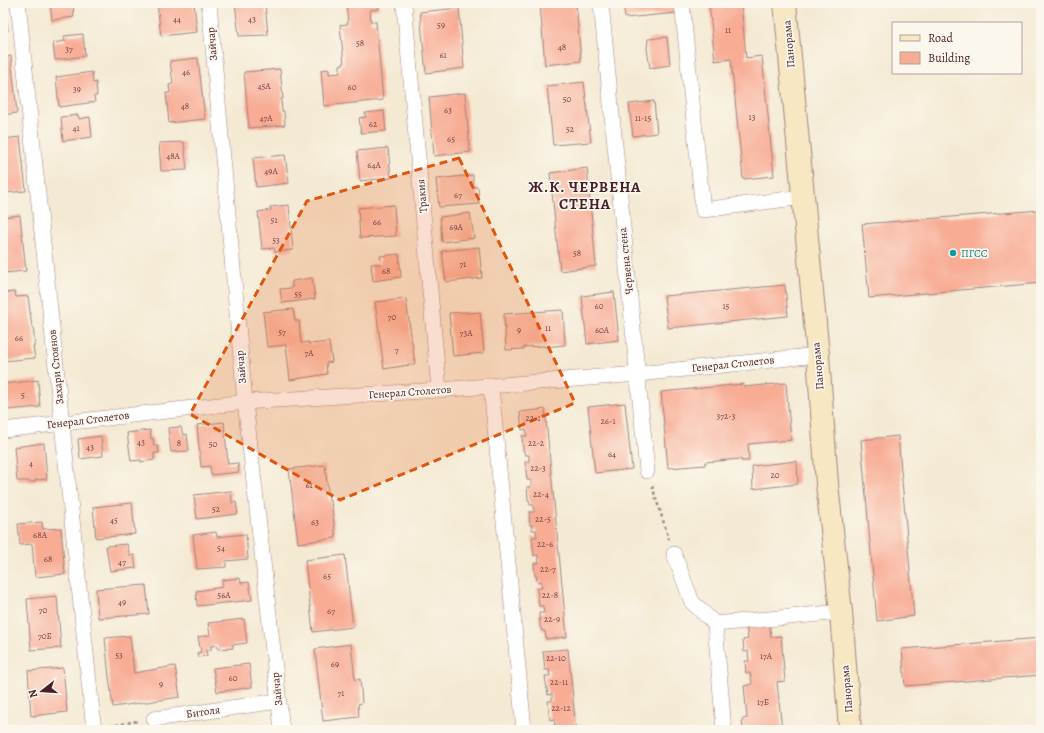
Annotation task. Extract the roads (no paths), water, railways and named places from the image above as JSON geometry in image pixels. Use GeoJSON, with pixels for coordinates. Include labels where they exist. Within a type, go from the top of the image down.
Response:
{"type":"FeatureCollection","features":[{"type":"Feature","properties":{"kind":"street","name":"Захари Стоянов"},"geometry":{"type":"LineString","coordinates":[[18,3],[62,423],[89,729]]}},
{"type":"Feature","properties":{"kind":"street","name":"Зайчар"},"geometry":{"type":"LineString","coordinates":[[209,3],[245,402],[282,730]]}},
{"type":"Feature","properties":{"kind":"street","name":"Тракия"},"geometry":{"type":"LineString","coordinates":[[404,3],[439,390]]}},
{"type":"Feature","properties":{"kind":"street","name":"Червена стена"},"geometry":{"type":"LineString","coordinates":[[600,3],[647,470]]}},
{"type":"Feature","properties":{"kind":"street"},"geometry":{"type":"LineString","coordinates":[[682,3],[703,210],[803,197]]}},
{"type":"Feature","properties":{"kind":"street","name":"Панорама"},"geometry":{"type":"LineString","coordinates":[[785,3],[818,354],[850,730]]}},
{"type":"Feature","properties":{"kind":"street","name":"Генерал Столетов"},"geometry":{"type":"LineString","coordinates":[[3,430],[245,402],[439,390],[638,374],[818,354]]}},
{"type":"Feature","properties":{"kind":"street"},"geometry":{"type":"LineString","coordinates":[[491,386],[524,730]]}},
{"type":"Feature","properties":{"kind":"street"},"geometry":{"type":"LineString","coordinates":[[674,554],[692,602],[714,624],[724,730]]}},
{"type":"Feature","properties":{"kind":"street"},"geometry":{"type":"LineString","coordinates":[[714,624],[841,612]]}},
{"type":"Feature","properties":{"kind":"street","name":"Битоля"},"geometry":{"type":"LineString","coordinates":[[154,719],[278,701]]}},
{"type":"Feature","properties":{"kind":"place","name":"ПГСС"},"geometry":{"type":"Point","coordinates":[953,253]}},
{"type":"Feature","properties":{"kind":"district","name":"Ж.К. ЧЕРВЕНА СТЕНА"},"geometry":{"type":"Point","coordinates":[585,196]}}]}
